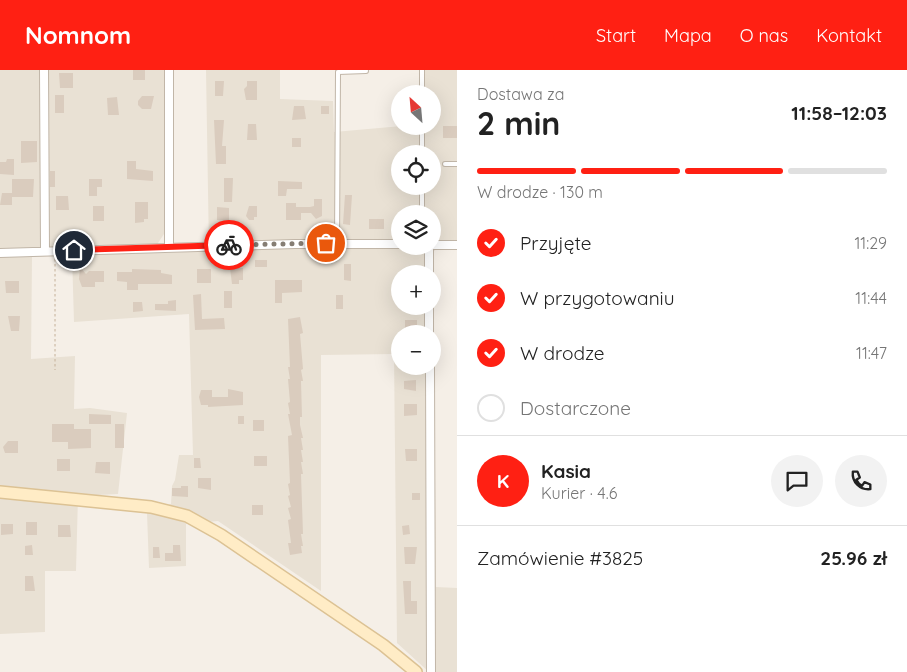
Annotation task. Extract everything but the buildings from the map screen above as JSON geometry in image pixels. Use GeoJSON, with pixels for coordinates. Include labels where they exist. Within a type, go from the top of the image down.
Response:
{"type":"FeatureCollection","features":[{"type":"Feature","properties":{"kind":"street"},"geometry":{"type":"LineString","coordinates":[[44,70],[45,251]]}},
{"type":"Feature","properties":{"kind":"street"},"geometry":{"type":"LineString","coordinates":[[169,70],[169,248]]}},
{"type":"Feature","properties":{"kind":"street"},"geometry":{"type":"LineString","coordinates":[[0,253],[337,243],[391,244]]}},
{"type":"Feature","properties":{"kind":"street"},"geometry":{"type":"LineString","coordinates":[[441,244],[457,245]]}},
{"type":"Feature","properties":{"kind":"street"},"geometry":{"type":"LineString","coordinates":[[430,375],[431,672]]}},
{"type":"Feature","properties":{"kind":"street"},"geometry":{"type":"LineString","coordinates":[[0,492],[146,506],[187,516],[221,535],[383,645],[416,672]]}},
{"type":"Feature","properties":{"kind":"lane"},"geometry":{"type":"LineString","coordinates":[[422,70],[422,85]]}},
{"type":"Feature","properties":{"kind":"lane"},"geometry":{"type":"LineString","coordinates":[[337,243],[338,72],[366,71]]}},
{"type":"Feature","properties":{"kind":"lane"},"geometry":{"type":"LineString","coordinates":[[445,164],[457,164]]}},
{"type":"Feature","properties":{"kind":"path"},"geometry":{"type":"LineString","coordinates":[[55,251],[55,370]]}},
{"type":"Feature","properties":{"kind":"shaded area"},"geometry":{"type":"Polygon","coordinates":[[[0,70],[164,70],[164,234],[158,243],[159,253],[209,251],[206,70],[280,70],[280,99],[333,101],[334,132],[391,127],[391,135],[441,135],[441,85],[420,85],[420,70],[457,70],[457,249],[441,248],[441,205],[391,205],[391,255],[433,255],[433,265],[391,265],[391,315],[434,315],[434,325],[391,325],[391,354],[321,355],[321,591],[218,521],[186,524],[186,566],[149,568],[147,513],[171,504],[172,486],[175,480],[179,455],[193,455],[189,314],[74,322],[72,255],[32,257],[31,359],[75,356],[74,409],[90,408],[127,413],[118,494],[78,496],[76,571],[45,571],[45,632],[0,634],[0,70]]]}},
{"type":"Feature","properties":{"kind":"shaded area"},"geometry":{"type":"Polygon","coordinates":[[[394,375],[434,375],[436,587],[457,588],[457,672],[429,672],[397,643],[394,375]]]}},
{"type":"Feature","properties":{"kind":"way so far"},"geometry":{"type":"LineString","coordinates":[[229,245],[326,243]]}},
{"type":"Feature","properties":{"kind":"route"},"geometry":{"type":"LineString","coordinates":[[74,250],[229,245]]}}]}
